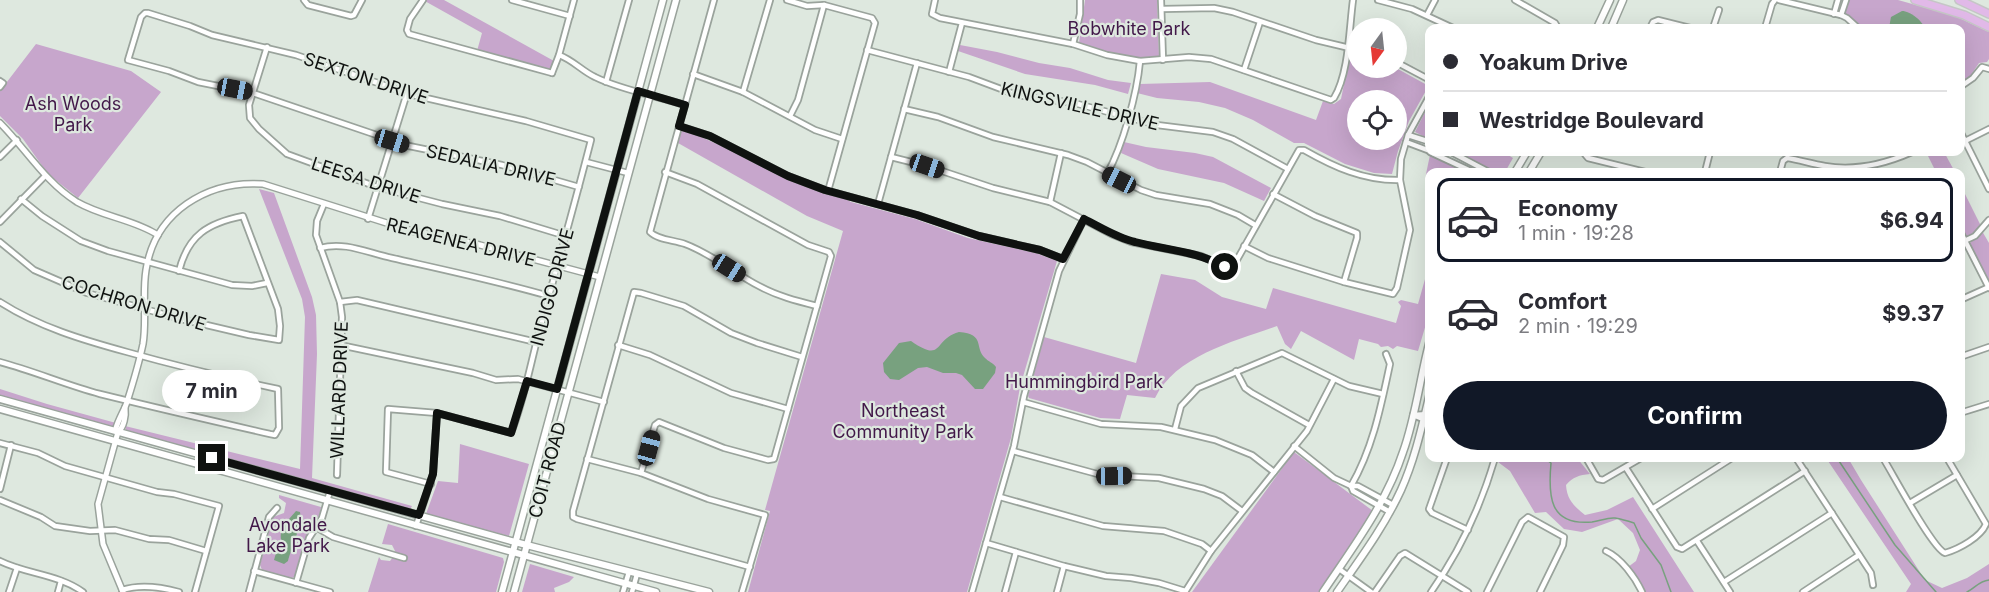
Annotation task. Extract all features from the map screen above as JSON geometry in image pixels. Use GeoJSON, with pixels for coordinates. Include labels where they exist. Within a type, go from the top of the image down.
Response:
{"type":"FeatureCollection","features":[{"type":"Feature","properties":{"kind":"main road","name":"COIT ROAD"},"geometry":{"type":"LineString","coordinates":[[502,592],[663,0]]}},
{"type":"Feature","properties":{"kind":"main road","name":"COIT ROAD"},"geometry":{"type":"LineString","coordinates":[[514,592],[676,0]]}},
{"type":"Feature","properties":{"kind":"main road"},"geometry":{"type":"LineString","coordinates":[[1599,24],[1610,0]]}},
{"type":"Feature","properties":{"kind":"main road"},"geometry":{"type":"LineString","coordinates":[[1915,0],[1964,15],[1989,27]]}},
{"type":"Feature","properties":{"kind":"main road"},"geometry":{"type":"LineString","coordinates":[[1959,0],[1989,14]]}},
{"type":"Feature","properties":{"kind":"main road"},"geometry":{"type":"LineString","coordinates":[[1613,24],[1622,2]]}},
{"type":"Feature","properties":{"kind":"main road"},"geometry":{"type":"LineString","coordinates":[[1323,592],[1381,503],[1399,464],[1413,415],[1425,358]]}},
{"type":"Feature","properties":{"kind":"main road"},"geometry":{"type":"LineString","coordinates":[[0,399],[515,542],[709,592]]}},
{"type":"Feature","properties":{"kind":"main road"},"geometry":{"type":"LineString","coordinates":[[0,409],[625,584],[633,589],[656,592]]}},
{"type":"Feature","properties":{"kind":"main road"},"geometry":{"type":"LineString","coordinates":[[1337,592],[1391,508],[1425,425]]}},
{"type":"Feature","properties":{"kind":"street"},"geometry":{"type":"LineString","coordinates":[[304,1],[308,5],[352,16],[362,0]]}},
{"type":"Feature","properties":{"kind":"street"},"geometry":{"type":"LineString","coordinates":[[423,0],[410,19],[407,32],[552,73],[556,79]]}},
{"type":"Feature","properties":{"kind":"street"},"geometry":{"type":"LineString","coordinates":[[512,0],[570,16]]}},
{"type":"Feature","properties":{"kind":"street"},"geometry":{"type":"LineString","coordinates":[[552,73],[574,0]]}},
{"type":"Feature","properties":{"kind":"street"},"geometry":{"type":"LineString","coordinates":[[606,82],[629,0]]}},
{"type":"Feature","properties":{"kind":"street"},"geometry":{"type":"LineString","coordinates":[[714,0],[650,232],[654,236],[685,244],[766,290],[782,297],[817,306]]}},
{"type":"Feature","properties":{"kind":"street"},"geometry":{"type":"LineString","coordinates":[[743,92],[770,0]]}},
{"type":"Feature","properties":{"kind":"street"},"geometry":{"type":"LineString","coordinates":[[787,0],[807,6],[824,5],[874,19],[875,24],[828,190]]}},
{"type":"Feature","properties":{"kind":"street"},"geometry":{"type":"LineString","coordinates":[[935,0],[932,14],[962,22],[1073,44],[1140,61],[1189,57],[1211,59],[1326,99],[1334,98],[1340,84],[1347,47],[1316,40],[1233,12],[1214,8],[1162,9]]}},
{"type":"Feature","properties":{"kind":"street"},"geometry":{"type":"LineString","coordinates":[[1073,44],[1080,0]]}},
{"type":"Feature","properties":{"kind":"street"},"geometry":{"type":"LineString","coordinates":[[1161,0],[1163,60]]}},
{"type":"Feature","properties":{"kind":"street"},"geometry":{"type":"LineString","coordinates":[[1351,18],[1353,0]]}},
{"type":"Feature","properties":{"kind":"street"},"geometry":{"type":"LineString","coordinates":[[1378,0],[1412,9],[1445,24]]}},
{"type":"Feature","properties":{"kind":"street"},"geometry":{"type":"LineString","coordinates":[[1427,15],[1435,0]]}},
{"type":"Feature","properties":{"kind":"street"},"geometry":{"type":"LineString","coordinates":[[1515,0],[1553,24]]}},
{"type":"Feature","properties":{"kind":"street"},"geometry":{"type":"LineString","coordinates":[[1767,24],[1776,0],[1841,15],[1854,24]]}},
{"type":"Feature","properties":{"kind":"street"},"geometry":{"type":"LineString","coordinates":[[1834,14],[1838,0]]}},
{"type":"Feature","properties":{"kind":"street"},"geometry":{"type":"LineString","coordinates":[[1841,15],[1846,0]]}},
{"type":"Feature","properties":{"kind":"street"},"geometry":{"type":"LineString","coordinates":[[790,116],[798,100],[824,5]]}},
{"type":"Feature","properties":{"kind":"street"},"geometry":{"type":"LineString","coordinates":[[1714,24],[1719,10]]}},
{"type":"Feature","properties":{"kind":"street","name":"SEXTON DRIVE"},"geometry":{"type":"LineString","coordinates":[[128,60],[143,14],[148,14],[212,35],[267,47],[407,93],[526,121],[591,140]]}},
{"type":"Feature","properties":{"kind":"street"},"geometry":{"type":"LineString","coordinates":[[1653,24],[1655,21],[1670,24]]}},
{"type":"Feature","properties":{"kind":"street"},"geometry":{"type":"LineString","coordinates":[[949,72],[962,22]]}},
{"type":"Feature","properties":{"kind":"street"},"geometry":{"type":"LineString","coordinates":[[1244,70],[1260,22]]}},
{"type":"Feature","properties":{"kind":"street","name":"LEESA DRIVE"},"geometry":{"type":"LineString","coordinates":[[267,47],[249,105],[250,118],[287,154],[377,187],[500,216],[566,236]]}},
{"type":"Feature","properties":{"kind":"street","name":"KINGSVILLE DRIVE"},"geometry":{"type":"LineString","coordinates":[[867,50],[969,77],[1017,95],[1074,103],[1157,125],[1213,132],[1233,139],[1288,169]]}},
{"type":"Feature","properties":{"kind":"street"},"geometry":{"type":"LineString","coordinates":[[559,55],[568,58],[592,76],[606,82],[685,105]]}},
{"type":"Feature","properties":{"kind":"street","name":"SEDALIA DRIVE"},"geometry":{"type":"LineString","coordinates":[[128,60],[170,70],[198,82],[253,93],[392,141],[502,165],[579,187]]}},
{"type":"Feature","properties":{"kind":"street"},"geometry":{"type":"LineString","coordinates":[[1107,174],[1116,154],[1127,117],[1137,82],[1140,61]]}},
{"type":"Feature","properties":{"kind":"street"},"geometry":{"type":"LineString","coordinates":[[878,204],[917,63]]}},
{"type":"Feature","properties":{"kind":"street"},"geometry":{"type":"LineString","coordinates":[[1965,84],[1983,67],[1989,69]]}},
{"type":"Feature","properties":{"kind":"street"},"geometry":{"type":"LineString","coordinates":[[1407,68],[1425,77]]}},
{"type":"Feature","properties":{"kind":"street"},"geometry":{"type":"LineString","coordinates":[[693,74],[743,92],[814,130],[842,139]]}},
{"type":"Feature","properties":{"kind":"street"},"geometry":{"type":"LineString","coordinates":[[368,219],[407,93]]}},
{"type":"Feature","properties":{"kind":"street"},"geometry":{"type":"LineString","coordinates":[[1407,138],[1425,104]]}},
{"type":"Feature","properties":{"kind":"street"},"geometry":{"type":"LineString","coordinates":[[904,109],[938,117],[993,137],[1061,153],[1087,162],[1141,190],[1156,195],[1210,204],[1255,225]]}},
{"type":"Feature","properties":{"kind":"street"},"geometry":{"type":"LineString","coordinates":[[0,123],[58,189],[86,206],[140,225],[158,235]]}},
{"type":"Feature","properties":{"kind":"street"},"geometry":{"type":"LineString","coordinates":[[679,126],[710,136],[788,176],[828,190],[917,215],[979,236],[1040,250],[1063,259]]}},
{"type":"Feature","properties":{"kind":"street"},"geometry":{"type":"LineString","coordinates":[[1989,129],[1965,141],[1989,187]]}},
{"type":"Feature","properties":{"kind":"street"},"geometry":{"type":"LineString","coordinates":[[1408,135],[1425,140]]}},
{"type":"Feature","properties":{"kind":"street"},"geometry":{"type":"LineString","coordinates":[[0,157],[17,140]]}},
{"type":"Feature","properties":{"kind":"street","name":"INDIGO DRIVE"},"geometry":{"type":"LineString","coordinates":[[437,413],[511,433],[591,140]]}},
{"type":"Feature","properties":{"kind":"street"},"geometry":{"type":"LineString","coordinates":[[1407,142],[1425,149]]}},
{"type":"Feature","properties":{"kind":"street"},"geometry":{"type":"LineString","coordinates":[[891,157],[927,166],[993,188],[1050,202],[1131,242],[1201,256],[1226,268],[1231,268],[1300,150],[1366,177],[1400,180]]}},
{"type":"Feature","properties":{"kind":"street"},"geometry":{"type":"LineString","coordinates":[[1244,246],[1268,258],[1344,282],[1394,294],[1410,230],[1400,180],[1404,150]]}},
{"type":"Feature","properties":{"kind":"street"},"geometry":{"type":"LineString","coordinates":[[1050,202],[1061,153]]}},
{"type":"Feature","properties":{"kind":"street"},"geometry":{"type":"LineString","coordinates":[[1440,156],[1465,168]]}},
{"type":"Feature","properties":{"kind":"street"},"geometry":{"type":"LineString","coordinates":[[1459,156],[1481,168]]}},
{"type":"Feature","properties":{"kind":"street"},"geometry":{"type":"LineString","coordinates":[[1586,156],[1629,168]]}},
{"type":"Feature","properties":{"kind":"street"},"geometry":{"type":"LineString","coordinates":[[1781,168],[1785,158],[1825,166],[1854,168],[1885,162],[1901,156]]}},
{"type":"Feature","properties":{"kind":"street"},"geometry":{"type":"LineString","coordinates":[[586,162],[628,173]]}},
{"type":"Feature","properties":{"kind":"street"},"geometry":{"type":"LineString","coordinates":[[641,474],[658,423],[724,448],[768,460],[774,459],[831,254],[808,245],[697,184],[665,172]]}},
{"type":"Feature","properties":{"kind":"street"},"geometry":{"type":"LineString","coordinates":[[0,222],[45,176]]}},
{"type":"Feature","properties":{"kind":"street","name":"REAGENEA DRIVE"},"geometry":{"type":"LineString","coordinates":[[122,591],[103,544],[98,504],[118,432],[116,428],[128,400],[140,356],[145,329],[147,262],[158,235],[177,211],[191,200],[214,189],[233,184],[263,184],[368,219],[480,245],[600,277]]}},
{"type":"Feature","properties":{"kind":"street"},"geometry":{"type":"LineString","coordinates":[[1273,194],[1315,216],[1357,233],[1344,282]]}},
{"type":"Feature","properties":{"kind":"street"},"geometry":{"type":"LineString","coordinates":[[21,199],[42,216],[81,241],[147,262],[179,271],[232,285],[252,286],[267,283],[243,216],[212,224],[199,234],[189,244],[179,271]]}},
{"type":"Feature","properties":{"kind":"street","name":"WILLARD DRIVE"},"geometry":{"type":"LineString","coordinates":[[324,204],[317,221],[316,235],[340,302],[342,317],[337,475]]}},
{"type":"Feature","properties":{"kind":"street"},"geometry":{"type":"LineString","coordinates":[[972,592],[1013,451],[1023,402],[1063,259],[1084,219]]}},
{"type":"Feature","properties":{"kind":"street"},"geometry":{"type":"LineString","coordinates":[[1965,241],[1975,236],[1989,220]]}},
{"type":"Feature","properties":{"kind":"street","name":"COCHRON DRIVE"},"geometry":{"type":"LineString","coordinates":[[0,242],[34,270],[87,293],[220,329],[279,340],[278,309],[267,283]]}},
{"type":"Feature","properties":{"kind":"street"},"geometry":{"type":"LineString","coordinates":[[320,248],[329,245],[344,246],[388,258],[483,278],[549,296]]}},
{"type":"Feature","properties":{"kind":"street"},"geometry":{"type":"LineString","coordinates":[[1965,246],[1989,288],[1965,298]]}},
{"type":"Feature","properties":{"kind":"street"},"geometry":{"type":"LineString","coordinates":[[750,567],[572,516],[586,459],[634,292],[684,306],[731,333],[802,357]]}},
{"type":"Feature","properties":{"kind":"street"},"geometry":{"type":"LineString","coordinates":[[340,302],[357,300],[536,342]]}},
{"type":"Feature","properties":{"kind":"street"},"geometry":{"type":"LineString","coordinates":[[0,302],[54,330],[207,374],[278,389],[279,428],[274,435],[195,418],[100,393],[0,362]]}},
{"type":"Feature","properties":{"kind":"street"},"geometry":{"type":"LineString","coordinates":[[340,345],[496,380],[518,379],[604,402]]}},
{"type":"Feature","properties":{"kind":"street"},"geometry":{"type":"LineString","coordinates":[[618,345],[650,355],[731,393],[788,409]]}},
{"type":"Feature","properties":{"kind":"street"},"geometry":{"type":"LineString","coordinates":[[1965,355],[1989,347]]}},
{"type":"Feature","properties":{"kind":"street"},"geometry":{"type":"LineString","coordinates":[[1175,429],[1179,412],[1190,394],[1205,384],[1284,353],[1351,387],[1383,394]]}},
{"type":"Feature","properties":{"kind":"street"},"geometry":{"type":"LineString","coordinates":[[1351,486],[1363,465],[1374,432],[1390,364],[1386,354]]}},
{"type":"Feature","properties":{"kind":"street"},"geometry":{"type":"LineString","coordinates":[[1236,371],[1245,388],[1309,425]]}},
{"type":"Feature","properties":{"kind":"street"},"geometry":{"type":"LineString","coordinates":[[986,543],[1064,566],[1106,576],[1159,583],[1185,592],[1211,551],[1309,425],[1334,379]]}},
{"type":"Feature","properties":{"kind":"street"},"geometry":{"type":"LineString","coordinates":[[1023,402],[1101,424],[1150,425],[1175,429],[1238,448],[1258,459],[1274,472]]}},
{"type":"Feature","properties":{"kind":"street"},"geometry":{"type":"LineString","coordinates":[[1965,411],[1989,404]]}},
{"type":"Feature","properties":{"kind":"street"},"geometry":{"type":"LineString","coordinates":[[416,526],[431,484],[435,464],[437,413],[388,409],[386,472],[431,484]]}},
{"type":"Feature","properties":{"kind":"street"},"geometry":{"type":"LineString","coordinates":[[1413,415],[1425,413]]}},
{"type":"Feature","properties":{"kind":"street"},"geometry":{"type":"LineString","coordinates":[[1413,415],[1425,421]]}},
{"type":"Feature","properties":{"kind":"street"},"geometry":{"type":"LineString","coordinates":[[0,443],[38,453],[65,466],[219,506],[195,592]]}},
{"type":"Feature","properties":{"kind":"street"},"geometry":{"type":"LineString","coordinates":[[0,489],[11,446]]}},
{"type":"Feature","properties":{"kind":"street"},"geometry":{"type":"LineString","coordinates":[[1294,446],[1334,478],[1351,486],[1358,486],[1391,508]]}},
{"type":"Feature","properties":{"kind":"street"},"geometry":{"type":"LineString","coordinates":[[1013,451],[1101,475],[1159,478],[1204,489],[1222,496],[1242,511]]}},
{"type":"Feature","properties":{"kind":"street"},"geometry":{"type":"LineString","coordinates":[[586,459],[641,474],[708,500],[765,514],[742,592]]}},
{"type":"Feature","properties":{"kind":"street"},"geometry":{"type":"LineString","coordinates":[[1446,462],[1429,509],[1432,513],[1468,530]]}},
{"type":"Feature","properties":{"kind":"street"},"geometry":{"type":"LineString","coordinates":[[1431,592],[1468,530],[1494,462]]}},
{"type":"Feature","properties":{"kind":"street"},"geometry":{"type":"LineString","coordinates":[[1588,462],[1601,480],[1607,479],[1635,462]]}},
{"type":"Feature","properties":{"kind":"street"},"geometry":{"type":"LineString","coordinates":[[1652,509],[1726,462]]}},
{"type":"Feature","properties":{"kind":"street"},"geometry":{"type":"LineString","coordinates":[[1799,462],[1872,576],[1873,585]]}},
{"type":"Feature","properties":{"kind":"street"},"geometry":{"type":"LineString","coordinates":[[1885,462],[1934,543],[1944,553],[1975,536],[1983,530],[1986,524],[1949,462]]}},
{"type":"Feature","properties":{"kind":"street"},"geometry":{"type":"LineString","coordinates":[[1626,468],[1677,547],[1681,549],[1805,471]]}},
{"type":"Feature","properties":{"kind":"street"},"geometry":{"type":"LineString","coordinates":[[1910,502],[1957,475]]}},
{"type":"Feature","properties":{"kind":"street"},"geometry":{"type":"LineString","coordinates":[[296,583],[308,542],[324,514],[330,491]]}},
{"type":"Feature","properties":{"kind":"street"},"geometry":{"type":"LineString","coordinates":[[1000,497],[1103,526],[1164,531],[1202,544],[1211,551]]}},
{"type":"Feature","properties":{"kind":"street"},"geometry":{"type":"LineString","coordinates":[[0,500],[41,517],[55,526],[90,531],[116,530],[148,539],[169,540],[206,551]]}},
{"type":"Feature","properties":{"kind":"street"},"geometry":{"type":"LineString","coordinates":[[249,592],[269,517],[277,508]]}},
{"type":"Feature","properties":{"kind":"street"},"geometry":{"type":"LineString","coordinates":[[1724,582],[1832,513]]}},
{"type":"Feature","properties":{"kind":"street"},"geometry":{"type":"LineString","coordinates":[[1487,592],[1522,522],[1526,518],[1531,518],[1564,537],[1563,545],[1541,592]]}},
{"type":"Feature","properties":{"kind":"street"},"geometry":{"type":"LineString","coordinates":[[316,527],[333,537],[404,558]]}},
{"type":"Feature","properties":{"kind":"street"},"geometry":{"type":"LineString","coordinates":[[1697,541],[1730,592]]}},
{"type":"Feature","properties":{"kind":"street"},"geometry":{"type":"LineString","coordinates":[[1005,592],[1016,552]]}},
{"type":"Feature","properties":{"kind":"street"},"geometry":{"type":"LineString","coordinates":[[1606,552],[1612,554],[1624,567],[1642,592]]}},
{"type":"Feature","properties":{"kind":"street"},"geometry":{"type":"LineString","coordinates":[[1339,569],[1373,592],[1404,553],[1468,592]]}},
{"type":"Feature","properties":{"kind":"street"},"geometry":{"type":"LineString","coordinates":[[1803,592],[1859,555]]}},
{"type":"Feature","properties":{"kind":"street"},"geometry":{"type":"LineString","coordinates":[[0,561],[72,584],[83,592]]}},
{"type":"Feature","properties":{"kind":"street"},"geometry":{"type":"LineString","coordinates":[[1057,592],[1064,566]]}},
{"type":"Feature","properties":{"kind":"street"},"geometry":{"type":"LineString","coordinates":[[9,592],[17,568]]}},
{"type":"Feature","properties":{"kind":"street"},"geometry":{"type":"LineString","coordinates":[[254,571],[330,592]]}},
{"type":"Feature","properties":{"kind":"street"},"geometry":{"type":"LineString","coordinates":[[623,592],[629,572]]}},
{"type":"Feature","properties":{"kind":"street"},"geometry":{"type":"LineString","coordinates":[[633,589],[637,574]]}},
{"type":"Feature","properties":{"kind":"street"},"geometry":{"type":"LineString","coordinates":[[58,592],[61,580]]}},
{"type":"Feature","properties":{"kind":"street"},"geometry":{"type":"LineString","coordinates":[[122,591],[143,587],[179,592]]}},
{"type":"Feature","properties":{"kind":"green space"},"geometry":{"type":"Polygon","coordinates":[[[423,0],[444,0],[554,61],[550,71],[477,51],[482,33],[423,0]]]}},
{"type":"Feature","properties":{"kind":"green space","name":"Bobwhite Park"},"geometry":{"type":"Polygon","coordinates":[[[1085,0],[1157,0],[1159,56],[1131,58],[1079,43],[1085,0]]]}},
{"type":"Feature","properties":{"kind":"green space"},"geometry":{"type":"Polygon","coordinates":[[[1848,0],[1898,0],[1955,16],[1989,32],[1989,59],[1987,62],[1979,63],[1965,81],[1965,24],[1859,24],[1844,14],[1848,0]]]}},
{"type":"Feature","properties":{"kind":"green space","name":"Ash Woods Park"},"geometry":{"type":"Polygon","coordinates":[[[36,44],[131,71],[161,92],[78,198],[48,174],[23,139],[0,116],[0,91],[36,44]]]}},
{"type":"Feature","properties":{"kind":"green space"},"geometry":{"type":"Polygon","coordinates":[[[960,45],[1070,68],[1108,80],[1131,83],[1128,94],[1095,85],[1025,74],[958,51],[960,45]]]}},
{"type":"Feature","properties":{"kind":"green space"},"geometry":{"type":"Polygon","coordinates":[[[1347,69],[1347,78],[1407,78],[1407,74],[1425,84],[1425,92],[1407,126],[1407,90],[1347,90],[1347,150],[1398,150],[1392,174],[1374,173],[1345,164],[1304,143],[1294,143],[1253,120],[1225,108],[1137,93],[1140,84],[1210,82],[1316,120],[1323,101],[1334,104],[1341,99],[1347,69]]]}},
{"type":"Feature","properties":{"kind":"green space"},"geometry":{"type":"Polygon","coordinates":[[[1425,112],[1425,137],[1415,132],[1425,112]]]}},
{"type":"Feature","properties":{"kind":"green space","name":"Northeast Community Park"},"geometry":{"type":"Polygon","coordinates":[[[685,130],[740,154],[789,180],[841,196],[851,202],[915,219],[968,238],[1036,253],[1057,261],[1020,387],[1011,438],[967,592],[748,592],[770,511],[765,510],[843,231],[807,216],[678,143],[681,131],[685,130]]]}},
{"type":"Feature","properties":{"kind":"green space"},"geometry":{"type":"Polygon","coordinates":[[[1124,142],[1213,157],[1271,188],[1264,201],[1224,183],[1158,169],[1121,153],[1124,142]]]}},
{"type":"Feature","properties":{"kind":"green space"},"geometry":{"type":"Polygon","coordinates":[[[1430,156],[1432,156],[1458,168],[1427,168],[1430,156]]]}},
{"type":"Feature","properties":{"kind":"green space"},"geometry":{"type":"Polygon","coordinates":[[[1466,156],[1510,156],[1513,158],[1507,168],[1489,168],[1466,156]]]}},
{"type":"Feature","properties":{"kind":"green space"},"geometry":{"type":"Polygon","coordinates":[[[1928,156],[1946,156],[1953,168],[1934,168],[1928,156]]]}},
{"type":"Feature","properties":{"kind":"green space"},"geometry":{"type":"Polygon","coordinates":[[[259,189],[274,193],[312,297],[316,315],[317,354],[312,478],[412,506],[409,511],[126,430],[125,426],[300,469],[305,317],[302,299],[259,189]]]}},
{"type":"Feature","properties":{"kind":"green space"},"geometry":{"type":"Polygon","coordinates":[[[1965,194],[1981,226],[1969,237],[1965,236],[1965,194]]]}},
{"type":"Feature","properties":{"kind":"green space"},"geometry":{"type":"Polygon","coordinates":[[[1982,231],[1989,243],[1989,284],[1969,244],[1982,231]]]}},
{"type":"Feature","properties":{"kind":"green space","name":"Hummingbird Park"},"geometry":{"type":"Polygon","coordinates":[[[1161,274],[1195,280],[1222,297],[1266,309],[1273,288],[1396,323],[1401,306],[1398,302],[1401,300],[1418,304],[1425,279],[1425,327],[1418,351],[1397,346],[1393,349],[1388,346],[1381,347],[1359,339],[1354,360],[1301,331],[1291,349],[1285,344],[1277,326],[1226,344],[1192,360],[1165,383],[1155,398],[1127,395],[1120,419],[1100,418],[1028,396],[1044,337],[1136,363],[1161,274]]]}},
{"type":"Feature","properties":{"kind":"green space"},"geometry":{"type":"Polygon","coordinates":[[[0,389],[116,423],[112,427],[0,396],[0,389]]]}},
{"type":"Feature","properties":{"kind":"green space"},"geometry":{"type":"Polygon","coordinates":[[[460,444],[529,464],[509,536],[426,514],[438,481],[458,483],[460,444]]]}},
{"type":"Feature","properties":{"kind":"green space"},"geometry":{"type":"Polygon","coordinates":[[[1294,452],[1373,511],[1319,592],[1192,592],[1294,452]]]}},
{"type":"Feature","properties":{"kind":"green space"},"geometry":{"type":"Polygon","coordinates":[[[1498,462],[1580,462],[1590,474],[1576,477],[1566,485],[1574,506],[1585,515],[1607,510],[1633,497],[1694,592],[1644,592],[1641,583],[1628,567],[1636,561],[1640,550],[1633,533],[1618,519],[1582,532],[1564,529],[1546,512],[1535,513],[1510,471],[1498,462]]]}},
{"type":"Feature","properties":{"kind":"green space"},"geometry":{"type":"Polygon","coordinates":[[[1829,462],[1850,462],[1925,580],[1942,588],[1967,578],[1989,564],[1989,592],[1906,592],[1911,584],[1829,462]]]}},
{"type":"Feature","properties":{"kind":"green space","name":"Avondale Lake Park"},"geometry":{"type":"Polygon","coordinates":[[[279,495],[321,507],[318,518],[306,538],[296,576],[292,578],[262,570],[260,565],[273,517],[284,513],[286,503],[279,498],[279,495]]]}},
{"type":"Feature","properties":{"kind":"green space"},"geometry":{"type":"Polygon","coordinates":[[[388,524],[503,558],[496,592],[368,592],[379,557],[381,560],[390,561],[396,553],[392,545],[382,544],[388,524]]]}},
{"type":"Feature","properties":{"kind":"green space"},"geometry":{"type":"Polygon","coordinates":[[[530,564],[574,577],[569,582],[554,588],[555,592],[522,592],[530,564]]]}},
{"type":"Feature","properties":{"kind":"shaded area"},"geometry":{"type":"Polygon","coordinates":[[[1902,11],[1916,17],[1922,24],[1890,24],[1891,17],[1902,11]]]}},
{"type":"Feature","properties":{"kind":"shaded area"},"geometry":{"type":"Polygon","coordinates":[[[959,332],[976,338],[982,354],[996,367],[995,373],[983,389],[975,389],[962,375],[943,373],[927,367],[918,368],[899,380],[890,379],[884,372],[883,363],[899,343],[911,341],[921,348],[934,350],[951,335],[959,332]]]}},
{"type":"Feature","properties":{"kind":"shaded area"},"geometry":{"type":"Polygon","coordinates":[[[296,511],[300,512],[300,523],[288,561],[284,564],[274,560],[276,553],[284,547],[281,531],[296,511]]]}},
{"type":"Feature","properties":{"kind":"waterway"},"geometry":{"type":"LineString","coordinates":[[1550,462],[1551,497],[1559,514],[1578,522],[1612,518],[1634,523],[1641,538],[1661,565],[1671,592]]}},
{"type":"Feature","properties":{"kind":"waterway"},"geometry":{"type":"LineString","coordinates":[[1840,462],[1895,545],[1936,592]]}},
{"type":"Feature","properties":{"kind":"waterway"},"geometry":{"type":"LineString","coordinates":[[1967,592],[1989,580]]}},
{"type":"Feature","properties":{"kind":"route"},"geometry":{"type":"LineString","coordinates":[[212,458],[419,515],[431,484],[435,464],[437,413],[511,433],[527,381],[557,389],[638,91],[685,105],[679,126],[710,136],[788,176],[825,190],[917,215],[979,236],[1040,250],[1063,259],[1084,219],[1131,242],[1186,252],[1208,258],[1225,267]]}}]}
